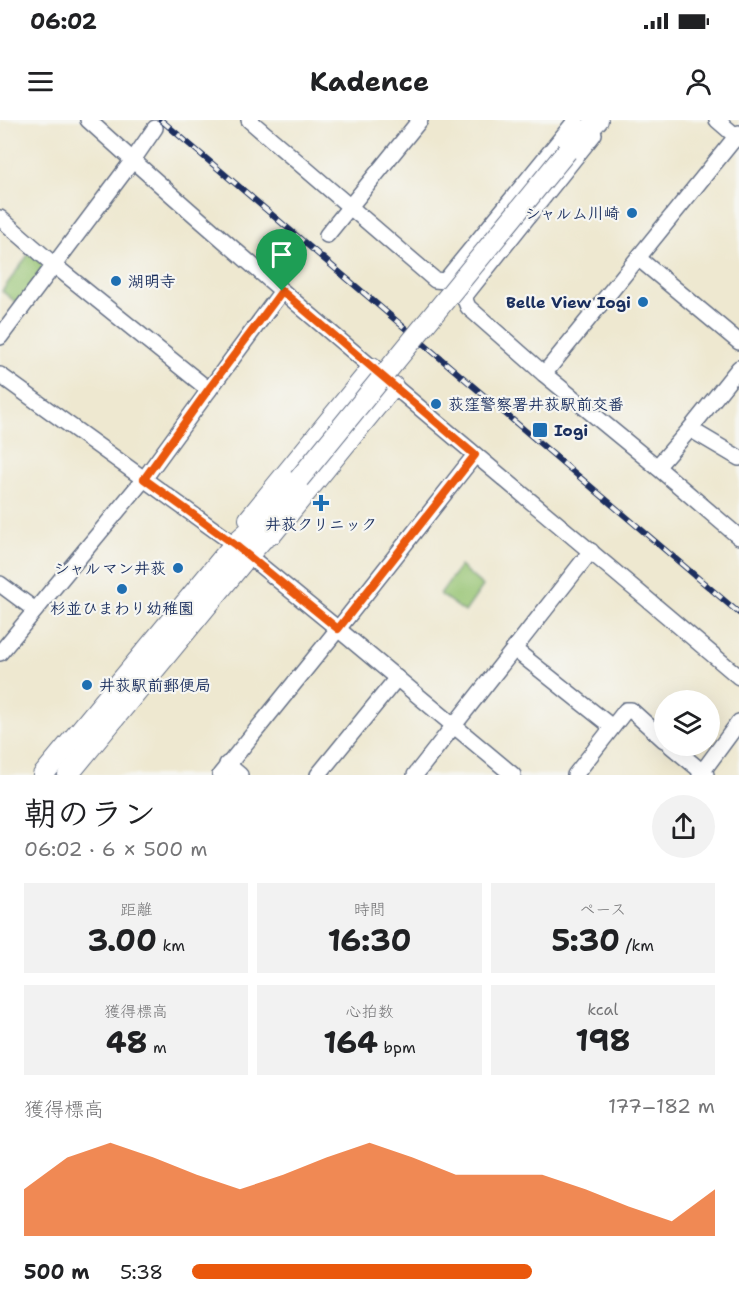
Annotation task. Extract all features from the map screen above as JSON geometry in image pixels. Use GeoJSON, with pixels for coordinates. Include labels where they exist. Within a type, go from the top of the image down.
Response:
{"type":"FeatureCollection","features":[{"type":"Feature","properties":{"kind":"main road"},"geometry":{"type":"LineString","coordinates":[[567,151],[587,120]]}},
{"type":"Feature","properties":{"kind":"main road"},"geometry":{"type":"LineString","coordinates":[[68,775],[241,550],[567,151],[598,120]]}},
{"type":"Feature","properties":{"kind":"main road"},"geometry":{"type":"LineString","coordinates":[[241,550],[246,522],[372,368]]}},
{"type":"Feature","properties":{"kind":"main road"},"geometry":{"type":"LineString","coordinates":[[45,774],[241,550],[273,533],[393,386]]}},
{"type":"Feature","properties":{"kind":"street"},"geometry":{"type":"LineString","coordinates":[[88,120],[282,291],[739,678]]}},
{"type":"Feature","properties":{"kind":"street"},"geometry":{"type":"LineString","coordinates":[[249,120],[435,280],[445,281],[464,297],[468,307],[544,374],[739,537]]}},
{"type":"Feature","properties":{"kind":"street"},"geometry":{"type":"LineString","coordinates":[[327,235],[420,120]]}},
{"type":"Feature","properties":{"kind":"street"},"geometry":{"type":"LineString","coordinates":[[445,281],[576,120]]}},
{"type":"Feature","properties":{"kind":"street"},"geometry":{"type":"LineString","coordinates":[[464,297],[605,120]]}},
{"type":"Feature","properties":{"kind":"street"},"geometry":{"type":"LineString","coordinates":[[544,374],[738,136],[717,120]]}},
{"type":"Feature","properties":{"kind":"street"},"geometry":{"type":"LineString","coordinates":[[0,337],[155,128]]}},
{"type":"Feature","properties":{"kind":"street"},"geometry":{"type":"LineString","coordinates":[[0,218],[54,265],[208,390]]}},
{"type":"Feature","properties":{"kind":"street"},"geometry":{"type":"LineString","coordinates":[[638,258],[739,342]]}},
{"type":"Feature","properties":{"kind":"street"},"geometry":{"type":"LineString","coordinates":[[0,653],[144,479],[282,291]]}},
{"type":"Feature","properties":{"kind":"street"},"geometry":{"type":"LineString","coordinates":[[657,467],[739,368]]}},
{"type":"Feature","properties":{"kind":"street"},"geometry":{"type":"LineString","coordinates":[[0,375],[241,550],[512,775]]}},
{"type":"Feature","properties":{"kind":"street"},"geometry":{"type":"LineString","coordinates":[[690,429],[739,458]]}},
{"type":"Feature","properties":{"kind":"street"},"geometry":{"type":"LineString","coordinates":[[240,775],[223,770],[475,455]]}},
{"type":"Feature","properties":{"kind":"street"},"geometry":{"type":"LineString","coordinates":[[415,775],[591,551]]}},
{"type":"Feature","properties":{"kind":"street"},"geometry":{"type":"LineString","coordinates":[[0,584],[35,610]]}},
{"type":"Feature","properties":{"kind":"street"},"geometry":{"type":"LineString","coordinates":[[514,650],[612,727]]}},
{"type":"Feature","properties":{"kind":"street"},"geometry":{"type":"LineString","coordinates":[[318,775],[397,678]]}},
{"type":"Feature","properties":{"kind":"street"},"geometry":{"type":"LineString","coordinates":[[575,775],[626,710],[631,710],[654,731]]}},
{"type":"Feature","properties":{"kind":"street"},"geometry":{"type":"LineString","coordinates":[[682,756],[703,774],[739,722]]}},
{"type":"Feature","properties":{"kind":"green space"},"geometry":{"type":"Polygon","coordinates":[[[30,252],[43,261],[42,271],[18,304],[2,291],[30,252]]]}},
{"type":"Feature","properties":{"kind":"green space"},"geometry":{"type":"Polygon","coordinates":[[[460,566],[483,586],[465,612],[440,594],[460,566]]]}},
{"type":"Feature","properties":{"kind":"railway"},"geometry":{"type":"LineString","coordinates":[[161,120],[739,613]]}},
{"type":"Feature","properties":{"kind":"place","name":"シャルム川崎"},"geometry":{"type":"Point","coordinates":[632,213]}},
{"type":"Feature","properties":{"kind":"place","name":"湖明寺"},"geometry":{"type":"Point","coordinates":[116,281]}},
{"type":"Feature","properties":{"kind":"place","name":"Belle View Iogi"},"geometry":{"type":"Point","coordinates":[643,302]}},
{"type":"Feature","properties":{"kind":"place","name":"荻窪警察署井荻駅前交番"},"geometry":{"type":"Point","coordinates":[436,404]}},
{"type":"Feature","properties":{"kind":"place","name":"Iogi"},"geometry":{"type":"Point","coordinates":[540,430]}},
{"type":"Feature","properties":{"kind":"place","name":"井荻クリニック"},"geometry":{"type":"Point","coordinates":[321,503]}},
{"type":"Feature","properties":{"kind":"place","name":"シャルマン井荻"},"geometry":{"type":"Point","coordinates":[178,568]}},
{"type":"Feature","properties":{"kind":"place","name":"杉並ひまわり幼稚園"},"geometry":{"type":"Point","coordinates":[122,589]}},
{"type":"Feature","properties":{"kind":"place","name":"井荻駅前郵便局"},"geometry":{"type":"Point","coordinates":[87,685]}},
{"type":"Feature","properties":{"kind":"route"},"geometry":{"type":"LineString","coordinates":[[282,291],[475,455],[338,629],[234,544],[144,479],[282,291]]}}]}
